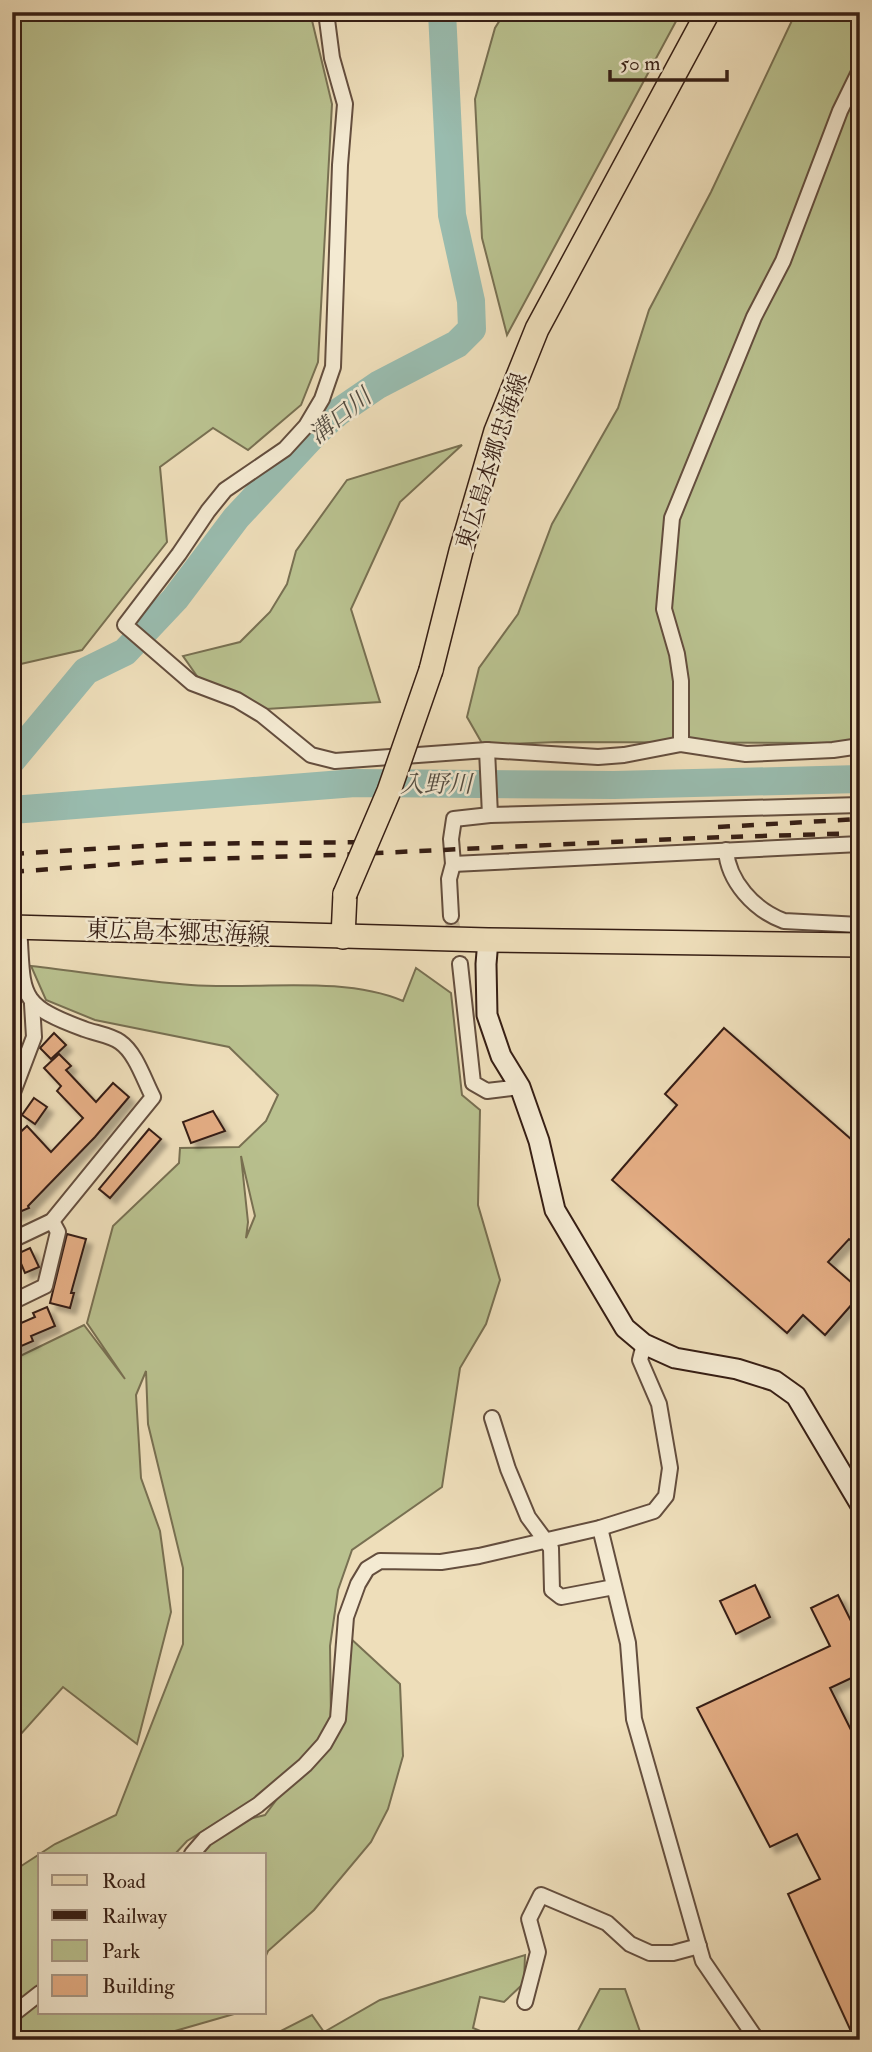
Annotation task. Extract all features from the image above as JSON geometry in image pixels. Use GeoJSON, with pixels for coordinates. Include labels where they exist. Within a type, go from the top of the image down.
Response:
{"type":"FeatureCollection","features":[{"type":"Feature","properties":{"kind":"main road","name":"東広島本郷忠海線"},"geometry":{"type":"LineString","coordinates":[[343,937],[345,894],[389,791],[432,670],[461,551],[496,431],[537,329],[708,12]]}},
{"type":"Feature","properties":{"kind":"main road","name":"東広島本郷忠海線"},"geometry":{"type":"LineString","coordinates":[[15,927],[343,937],[860,945]]}},
{"type":"Feature","properties":{"kind":"street"},"geometry":{"type":"LineString","coordinates":[[326,12],[332,58],[345,104],[340,165],[333,367],[322,399],[306,426],[285,449],[225,490],[125,625],[192,683],[237,700],[262,715],[311,755],[335,761],[487,755],[598,757],[681,744],[746,754],[833,750],[860,746]]}},
{"type":"Feature","properties":{"kind":"street"},"geometry":{"type":"LineString","coordinates":[[681,744],[681,681],[677,654],[664,610],[672,518],[754,317],[783,261],[839,111],[860,69]]}},
{"type":"Feature","properties":{"kind":"street"},"geometry":{"type":"LineString","coordinates":[[487,755],[489,809]]}},
{"type":"Feature","properties":{"kind":"street"},"geometry":{"type":"LineString","coordinates":[[450,916],[449,879],[453,864],[451,839],[454,819],[489,809],[860,805]]}},
{"type":"Feature","properties":{"kind":"street"},"geometry":{"type":"LineString","coordinates":[[453,864],[860,844]]}},
{"type":"Feature","properties":{"kind":"street"},"geometry":{"type":"LineString","coordinates":[[726,850],[727,863],[742,890],[772,917],[783,921],[860,925]]}},
{"type":"Feature","properties":{"kind":"street"},"geometry":{"type":"LineString","coordinates":[[12,1095],[34,1037],[32,1003],[24,987],[15,927]]}},
{"type":"Feature","properties":{"kind":"street"},"geometry":{"type":"LineString","coordinates":[[488,940],[487,1015],[501,1056],[520,1087],[539,1141],[555,1210],[625,1328],[644,1344],[675,1358],[737,1369],[775,1381],[796,1396],[860,1504]]}},
{"type":"Feature","properties":{"kind":"street"},"geometry":{"type":"LineString","coordinates":[[460,964],[473,1083],[487,1091],[520,1087]]}},
{"type":"Feature","properties":{"kind":"street"},"geometry":{"type":"LineString","coordinates":[[12,1240],[52,1221],[153,1097],[133,1057],[120,1042],[52,1017],[32,1003]]}},
{"type":"Feature","properties":{"kind":"street"},"geometry":{"type":"LineString","coordinates":[[12,1302],[45,1286],[58,1232],[52,1221]]}},
{"type":"Feature","properties":{"kind":"street"},"geometry":{"type":"LineString","coordinates":[[193,1853],[205,1839],[258,1805],[305,1765],[324,1744],[338,1719],[346,1617],[358,1584],[367,1569],[380,1561],[441,1562],[479,1556],[600,1528],[654,1511],[666,1496],[670,1468],[659,1404],[640,1360],[644,1344]]}},
{"type":"Feature","properties":{"kind":"street"},"geometry":{"type":"LineString","coordinates":[[492,1418],[508,1469],[528,1517],[551,1548],[552,1590],[561,1597],[614,1587]]}},
{"type":"Feature","properties":{"kind":"street"},"geometry":{"type":"LineString","coordinates":[[600,1528],[628,1643],[634,1719],[703,1961],[757,2040]]}},
{"type":"Feature","properties":{"kind":"street"},"geometry":{"type":"LineString","coordinates":[[525,2002],[538,1952],[529,1919],[541,1895],[607,1923],[630,1944],[650,1953],[673,1953],[699,1946]]}},
{"type":"Feature","properties":{"kind":"street"},"geometry":{"type":"LineString","coordinates":[[12,2015],[38,1995]]}},
{"type":"Feature","properties":{"kind":"green space"},"geometry":{"type":"Polygon","coordinates":[[[12,12],[310,12],[332,104],[318,362],[301,405],[248,450],[213,428],[160,467],[167,542],[82,650],[12,666],[12,12]]]}},
{"type":"Feature","properties":{"kind":"green space"},"geometry":{"type":"Polygon","coordinates":[[[505,12],[681,12],[507,335],[482,238],[475,99],[495,28],[505,12]]]}},
{"type":"Feature","properties":{"kind":"green space"},"geometry":{"type":"Polygon","coordinates":[[[796,12],[860,12],[860,740],[828,743],[557,742],[483,745],[467,717],[479,668],[518,614],[552,524],[618,408],[649,310],[711,192],[796,12]]]}},
{"type":"Feature","properties":{"kind":"green space"},"geometry":{"type":"Polygon","coordinates":[[[462,445],[400,502],[351,609],[380,702],[266,709],[199,679],[183,656],[240,642],[270,612],[287,584],[296,551],[347,480],[462,445]]]}},
{"type":"Feature","properties":{"kind":"green space"},"geometry":{"type":"Polygon","coordinates":[[[31,966],[191,985],[353,988],[403,1001],[416,968],[451,993],[462,1095],[480,1110],[478,1205],[500,1280],[486,1324],[460,1368],[442,1487],[352,1550],[338,1590],[330,1646],[331,1718],[322,1741],[253,1800],[187,1841],[176,1853],[41,1853],[116,1815],[183,1644],[183,1568],[148,1424],[146,1371],[136,1395],[141,1478],[160,1531],[171,1612],[137,1744],[63,1687],[12,1744],[12,1360],[84,1325],[125,1379],[87,1323],[113,1226],[179,1163],[180,1148],[239,1147],[266,1121],[278,1095],[229,1047],[95,1020],[46,1000],[31,966]],[[241,1156],[248,1222],[246,1238],[255,1216],[241,1156]]]}},
{"type":"Feature","properties":{"kind":"green space"},"geometry":{"type":"Polygon","coordinates":[[[349,1637],[400,1684],[403,1756],[388,1809],[371,1842],[314,1910],[266,1956],[266,1853],[203,1853],[209,1845],[241,1821],[265,1815],[283,1791],[329,1747],[349,1637]]]}},
{"type":"Feature","properties":{"kind":"green space"},"geometry":{"type":"Polygon","coordinates":[[[38,1855],[38,1990],[12,2009],[12,1872],[38,1855]]]}},
{"type":"Feature","properties":{"kind":"green space"},"geometry":{"type":"Polygon","coordinates":[[[525,1955],[524,1983],[504,2002],[480,1997],[473,2028],[502,2040],[270,2040],[271,2036],[312,2015],[324,2032],[380,2000],[525,1955]]]}},
{"type":"Feature","properties":{"kind":"green space"},"geometry":{"type":"Polygon","coordinates":[[[600,1989],[625,1989],[643,2040],[573,2040],[600,1989]]]}},
{"type":"Feature","properties":{"kind":"green space"},"geometry":{"type":"Polygon","coordinates":[[[38,2003],[38,2014],[234,2014],[175,2031],[156,2040],[12,2040],[12,2023],[38,2003]]]}},
{"type":"Feature","properties":{"kind":"building"},"geometry":{"type":"Polygon","coordinates":[[[724,1028],[860,1147],[860,1248],[849,1239],[828,1262],[860,1290],[860,1295],[825,1335],[803,1315],[787,1333],[612,1180],[677,1105],[665,1094],[724,1028]]]}},
{"type":"Feature","properties":{"kind":"building"},"geometry":{"type":"Polygon","coordinates":[[[54,1033],[66,1045],[51,1059],[40,1048],[54,1033]]]}},
{"type":"Feature","properties":{"kind":"building"},"geometry":{"type":"Polygon","coordinates":[[[59,1054],[71,1066],[66,1070],[96,1102],[113,1083],[129,1097],[29,1208],[12,1215],[12,1140],[27,1126],[51,1152],[83,1118],[57,1091],[61,1086],[44,1068],[59,1054]]]}},
{"type":"Feature","properties":{"kind":"building"},"geometry":{"type":"Polygon","coordinates":[[[34,1098],[47,1107],[35,1124],[22,1115],[34,1098]]]}},
{"type":"Feature","properties":{"kind":"building"},"geometry":{"type":"Polygon","coordinates":[[[213,1111],[225,1131],[191,1143],[183,1122],[213,1111]]]}},
{"type":"Feature","properties":{"kind":"building"},"geometry":{"type":"Polygon","coordinates":[[[149,1129],[161,1139],[110,1198],[99,1189],[149,1129]]]}},
{"type":"Feature","properties":{"kind":"building"},"geometry":{"type":"Polygon","coordinates":[[[67,1234],[86,1239],[71,1293],[74,1293],[70,1308],[50,1303],[67,1234]]]}},
{"type":"Feature","properties":{"kind":"building"},"geometry":{"type":"Polygon","coordinates":[[[30,1248],[39,1267],[25,1273],[17,1254],[30,1248]]]}},
{"type":"Feature","properties":{"kind":"building"},"geometry":{"type":"Polygon","coordinates":[[[47,1307],[55,1326],[31,1336],[33,1341],[12,1350],[12,1327],[35,1317],[33,1313],[47,1307]]]}},
{"type":"Feature","properties":{"kind":"building"},"geometry":{"type":"Polygon","coordinates":[[[755,1585],[770,1617],[736,1634],[720,1601],[755,1585]]]}},
{"type":"Feature","properties":{"kind":"building"},"geometry":{"type":"Polygon","coordinates":[[[838,1595],[860,1639],[860,1674],[830,1688],[860,1748],[860,2040],[855,2040],[788,1894],[820,1879],[797,1834],[770,1847],[697,1708],[830,1646],[811,1608],[838,1595]]]}},
{"type":"Feature","properties":{"kind":"waterway","name":"溝口川"},"geometry":{"type":"LineString","coordinates":[[12,760],[86,671],[125,652],[175,599],[236,518],[317,431],[337,413],[378,385],[457,344],[472,329],[471,301],[452,215],[442,12]]}},
{"type":"Feature","properties":{"kind":"waterway","name":"入野川"},"geometry":{"type":"LineString","coordinates":[[12,810],[355,783],[614,785],[860,779]]}},
{"type":"Feature","properties":{"kind":"tunnel"},"geometry":{"type":"LineString","coordinates":[[451,916],[460,964]]}},
{"type":"Feature","properties":{"kind":"railway"},"geometry":{"type":"LineString","coordinates":[[718,827],[860,819]]}},
{"type":"Feature","properties":{"kind":"railway"},"geometry":{"type":"LineString","coordinates":[[12,872],[174,860],[860,833]]}},
{"type":"Feature","properties":{"kind":"railway"},"geometry":{"type":"LineString","coordinates":[[12,854],[175,844],[379,842]]}}]}
